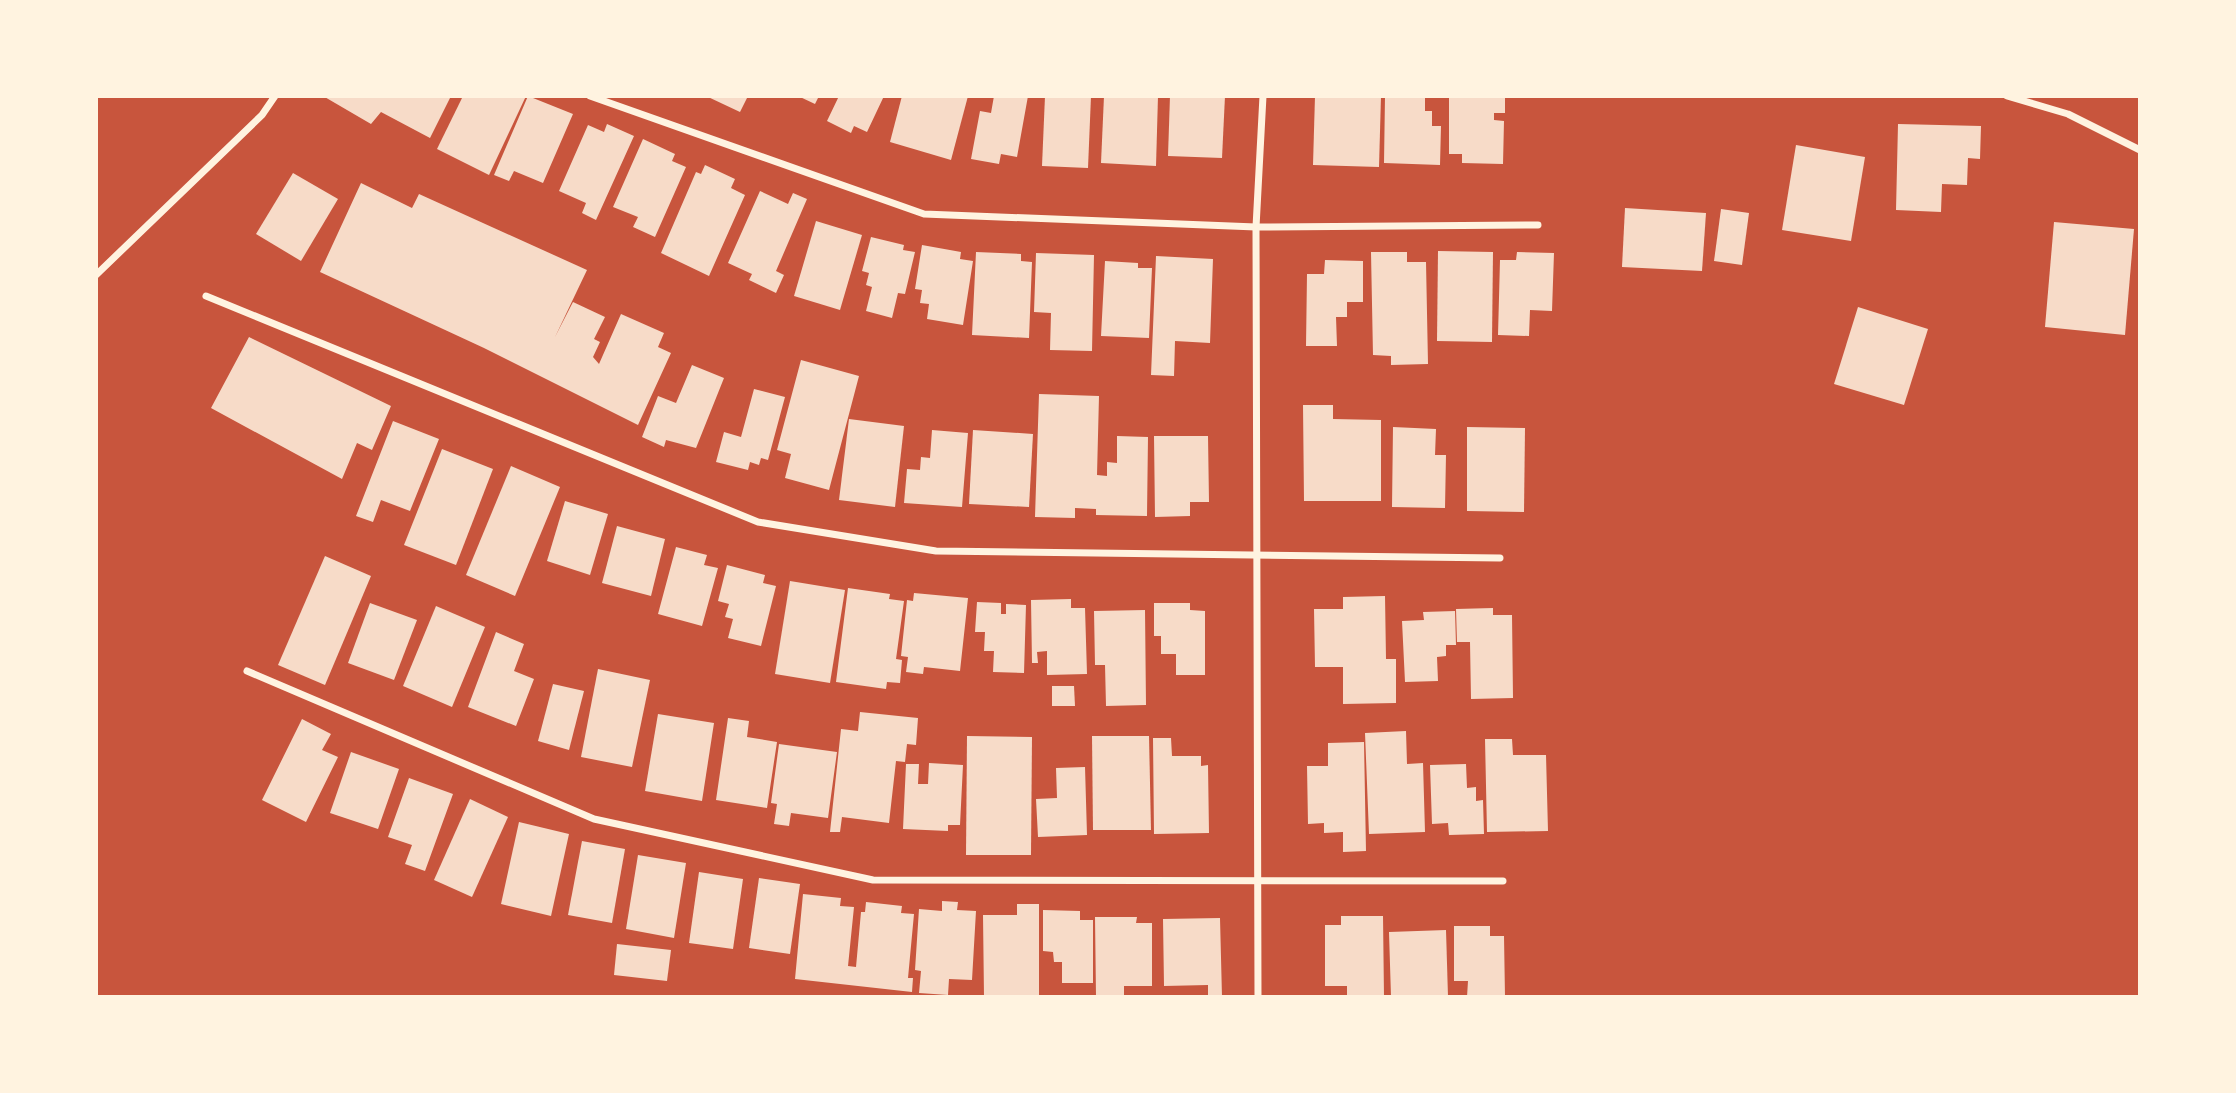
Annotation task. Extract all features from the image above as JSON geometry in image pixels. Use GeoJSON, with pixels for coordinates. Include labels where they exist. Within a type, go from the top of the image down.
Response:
{"type":"FeatureCollection","features":[{"type":"Feature","properties":{"kind":"street"},"geometry":{"type":"LineString","coordinates":[[96,275],[262,115],[275,96]]}},
{"type":"Feature","properties":{"kind":"street"},"geometry":{"type":"LineString","coordinates":[[590,96],[924,214],[1256,227],[1538,225]]}},
{"type":"Feature","properties":{"kind":"street"},"geometry":{"type":"LineString","coordinates":[[1258,997],[1256,227],[1263,96]]}},
{"type":"Feature","properties":{"kind":"street"},"geometry":{"type":"LineString","coordinates":[[2007,96],[2068,114],[2140,150]]}},
{"type":"Feature","properties":{"kind":"street"},"geometry":{"type":"LineString","coordinates":[[206,296],[758,522],[936,551],[1500,558]]}},
{"type":"Feature","properties":{"kind":"street"},"geometry":{"type":"LineString","coordinates":[[247,671],[594,819],[873,880],[1503,881]]}},
{"type":"Feature","properties":{"kind":"building"},"geometry":{"type":"Polygon","coordinates":[[[323,96],[451,96],[430,138],[381,112],[371,124],[323,96]]]}},
{"type":"Feature","properties":{"kind":"building"},"geometry":{"type":"Polygon","coordinates":[[[463,96],[526,96],[489,175],[437,149],[463,96]]]}},
{"type":"Feature","properties":{"kind":"building"},"geometry":{"type":"Polygon","coordinates":[[[528,96],[573,114],[543,183],[514,171],[509,181],[494,175],[528,96]]]}},
{"type":"Feature","properties":{"kind":"building"},"geometry":{"type":"Polygon","coordinates":[[[706,96],[748,96],[740,112],[706,96]]]}},
{"type":"Feature","properties":{"kind":"building"},"geometry":{"type":"Polygon","coordinates":[[[798,96],[819,96],[815,104],[798,96]]]}},
{"type":"Feature","properties":{"kind":"building"},"geometry":{"type":"Polygon","coordinates":[[[839,96],[884,96],[867,132],[854,126],[851,133],[827,121],[839,96]]]}},
{"type":"Feature","properties":{"kind":"building"},"geometry":{"type":"Polygon","coordinates":[[[902,96],[968,96],[951,160],[890,142],[902,96]]]}},
{"type":"Feature","properties":{"kind":"building"},"geometry":{"type":"Polygon","coordinates":[[[994,96],[1028,96],[1017,157],[1001,154],[999,164],[971,159],[980,111],[991,113],[994,96]]]}},
{"type":"Feature","properties":{"kind":"building"},"geometry":{"type":"Polygon","coordinates":[[[1045,96],[1091,96],[1088,168],[1042,166],[1045,96]]]}},
{"type":"Feature","properties":{"kind":"building"},"geometry":{"type":"Polygon","coordinates":[[[1104,96],[1158,96],[1156,166],[1101,163],[1104,96]]]}},
{"type":"Feature","properties":{"kind":"building"},"geometry":{"type":"Polygon","coordinates":[[[1170,96],[1225,96],[1222,158],[1168,156],[1170,96]]]}},
{"type":"Feature","properties":{"kind":"building"},"geometry":{"type":"Polygon","coordinates":[[[1315,96],[1381,96],[1379,167],[1313,165],[1315,96]]]}},
{"type":"Feature","properties":{"kind":"building"},"geometry":{"type":"Polygon","coordinates":[[[1385,96],[1425,96],[1425,111],[1432,111],[1432,126],[1441,126],[1440,165],[1384,163],[1385,96]]]}},
{"type":"Feature","properties":{"kind":"building"},"geometry":{"type":"Polygon","coordinates":[[[1449,96],[1505,96],[1505,113],[1494,113],[1494,120],[1504,121],[1503,164],[1462,163],[1462,154],[1449,154],[1449,96]]]}},
{"type":"Feature","properties":{"kind":"building"},"geometry":{"type":"Polygon","coordinates":[[[607,124],[634,136],[596,220],[582,213],[586,203],[559,191],[588,125],[604,132],[607,124]]]}},
{"type":"Feature","properties":{"kind":"building"},"geometry":{"type":"Polygon","coordinates":[[[1898,124],[1981,126],[1980,159],[1968,158],[1967,185],[1942,184],[1941,212],[1896,210],[1898,124]]]}},
{"type":"Feature","properties":{"kind":"building"},"geometry":{"type":"Polygon","coordinates":[[[643,139],[675,154],[672,161],[686,167],[655,237],[633,227],[638,217],[613,207],[643,139]]]}},
{"type":"Feature","properties":{"kind":"building"},"geometry":{"type":"Polygon","coordinates":[[[1796,145],[1865,157],[1851,241],[1782,230],[1796,145]]]}},
{"type":"Feature","properties":{"kind":"building"},"geometry":{"type":"Polygon","coordinates":[[[705,165],[735,179],[731,188],[745,195],[709,276],[661,253],[696,172],[701,174],[705,165]]]}},
{"type":"Feature","properties":{"kind":"building"},"geometry":{"type":"Polygon","coordinates":[[[293,173],[338,199],[301,261],[256,234],[293,173]]]}},
{"type":"Feature","properties":{"kind":"building"},"geometry":{"type":"Polygon","coordinates":[[[361,183],[412,208],[419,194],[587,270],[555,337],[573,302],[605,317],[594,339],[600,342],[593,357],[599,364],[621,314],[664,333],[658,347],[671,353],[638,425],[484,348],[320,272],[361,183]]]}},
{"type":"Feature","properties":{"kind":"building"},"geometry":{"type":"Polygon","coordinates":[[[760,191],[788,204],[793,193],[807,199],[776,271],[784,275],[776,293],[749,280],[752,274],[728,263],[760,191]]]}},
{"type":"Feature","properties":{"kind":"building"},"geometry":{"type":"Polygon","coordinates":[[[1625,208],[1706,213],[1702,271],[1622,267],[1625,208]]]}},
{"type":"Feature","properties":{"kind":"building"},"geometry":{"type":"Polygon","coordinates":[[[1721,209],[1749,213],[1742,265],[1714,261],[1721,209]]]}},
{"type":"Feature","properties":{"kind":"building"},"geometry":{"type":"Polygon","coordinates":[[[816,221],[862,235],[840,310],[794,296],[816,221]]]}},
{"type":"Feature","properties":{"kind":"building"},"geometry":{"type":"Polygon","coordinates":[[[2054,222],[2134,229],[2125,335],[2045,327],[2054,222]]]}},
{"type":"Feature","properties":{"kind":"building"},"geometry":{"type":"Polygon","coordinates":[[[871,237],[904,245],[903,250],[915,252],[905,294],[898,293],[892,318],[866,311],[872,287],[866,285],[869,273],[862,271],[871,237]]]}},
{"type":"Feature","properties":{"kind":"building"},"geometry":{"type":"Polygon","coordinates":[[[922,245],[961,252],[960,259],[973,261],[963,325],[927,319],[929,304],[920,303],[922,290],[915,289],[922,245]]]}},
{"type":"Feature","properties":{"kind":"building"},"geometry":{"type":"Polygon","coordinates":[[[1438,251],[1493,252],[1492,342],[1437,341],[1438,251]]]}},
{"type":"Feature","properties":{"kind":"building"},"geometry":{"type":"Polygon","coordinates":[[[976,252],[1021,254],[1021,261],[1032,262],[1029,338],[972,335],[976,252]]]}},
{"type":"Feature","properties":{"kind":"building"},"geometry":{"type":"Polygon","coordinates":[[[1371,252],[1407,252],[1407,262],[1426,262],[1428,364],[1391,365],[1391,356],[1373,355],[1371,252]]]}},
{"type":"Feature","properties":{"kind":"building"},"geometry":{"type":"Polygon","coordinates":[[[1517,252],[1554,253],[1552,311],[1530,310],[1529,336],[1498,335],[1500,260],[1516,260],[1517,252]]]}},
{"type":"Feature","properties":{"kind":"building"},"geometry":{"type":"Polygon","coordinates":[[[1036,253],[1094,255],[1092,351],[1050,350],[1051,313],[1034,312],[1036,253]]]}},
{"type":"Feature","properties":{"kind":"building"},"geometry":{"type":"Polygon","coordinates":[[[1156,256],[1213,259],[1210,343],[1175,341],[1174,376],[1151,375],[1156,256]]]}},
{"type":"Feature","properties":{"kind":"building"},"geometry":{"type":"Polygon","coordinates":[[[1325,260],[1363,261],[1363,302],[1347,302],[1347,317],[1336,317],[1337,346],[1306,346],[1307,274],[1324,274],[1325,260]]]}},
{"type":"Feature","properties":{"kind":"building"},"geometry":{"type":"Polygon","coordinates":[[[1105,261],[1138,263],[1138,268],[1152,268],[1149,338],[1101,336],[1105,261]]]}},
{"type":"Feature","properties":{"kind":"building"},"geometry":{"type":"Polygon","coordinates":[[[1858,307],[1928,329],[1904,405],[1834,384],[1858,307]]]}},
{"type":"Feature","properties":{"kind":"building"},"geometry":{"type":"Polygon","coordinates":[[[249,337],[391,406],[372,450],[357,443],[342,479],[211,408],[249,337]]]}},
{"type":"Feature","properties":{"kind":"building"},"geometry":{"type":"Polygon","coordinates":[[[801,360],[859,376],[829,490],[785,478],[791,454],[777,450],[801,360]]]}},
{"type":"Feature","properties":{"kind":"building"},"geometry":{"type":"Polygon","coordinates":[[[692,365],[724,378],[696,448],[666,440],[664,447],[642,437],[658,396],[676,403],[692,365]]]}},
{"type":"Feature","properties":{"kind":"building"},"geometry":{"type":"Polygon","coordinates":[[[754,389],[785,397],[768,460],[761,458],[759,465],[750,462],[748,470],[716,462],[724,432],[741,437],[754,389]]]}},
{"type":"Feature","properties":{"kind":"building"},"geometry":{"type":"Polygon","coordinates":[[[1039,394],[1099,396],[1097,475],[1107,476],[1107,462],[1117,463],[1117,436],[1148,437],[1147,516],[1096,515],[1096,509],[1075,508],[1075,518],[1035,517],[1039,394]]]}},
{"type":"Feature","properties":{"kind":"building"},"geometry":{"type":"Polygon","coordinates":[[[1303,405],[1333,405],[1333,419],[1381,420],[1381,501],[1304,501],[1303,405]]]}},
{"type":"Feature","properties":{"kind":"building"},"geometry":{"type":"Polygon","coordinates":[[[849,419],[904,426],[895,507],[839,500],[849,419]]]}},
{"type":"Feature","properties":{"kind":"building"},"geometry":{"type":"Polygon","coordinates":[[[393,421],[439,439],[410,511],[381,500],[373,522],[356,516],[393,421]]]}},
{"type":"Feature","properties":{"kind":"building"},"geometry":{"type":"Polygon","coordinates":[[[1393,427],[1436,429],[1435,455],[1446,455],[1445,508],[1392,507],[1393,427]]]}},
{"type":"Feature","properties":{"kind":"building"},"geometry":{"type":"Polygon","coordinates":[[[1467,427],[1525,428],[1524,512],[1467,511],[1467,427]]]}},
{"type":"Feature","properties":{"kind":"building"},"geometry":{"type":"Polygon","coordinates":[[[932,430],[968,433],[962,507],[904,503],[907,469],[920,470],[921,457],[930,458],[932,430]]]}},
{"type":"Feature","properties":{"kind":"building"},"geometry":{"type":"Polygon","coordinates":[[[973,430],[1033,434],[1029,507],[969,504],[973,430]]]}},
{"type":"Feature","properties":{"kind":"building"},"geometry":{"type":"Polygon","coordinates":[[[1154,436],[1208,436],[1209,502],[1190,502],[1190,516],[1155,517],[1154,436]]]}},
{"type":"Feature","properties":{"kind":"building"},"geometry":{"type":"Polygon","coordinates":[[[442,449],[493,469],[456,565],[404,545],[442,449]]]}},
{"type":"Feature","properties":{"kind":"building"},"geometry":{"type":"Polygon","coordinates":[[[511,466],[560,487],[515,596],[466,575],[511,466]]]}},
{"type":"Feature","properties":{"kind":"building"},"geometry":{"type":"Polygon","coordinates":[[[565,501],[608,514],[590,575],[547,561],[565,501]]]}},
{"type":"Feature","properties":{"kind":"building"},"geometry":{"type":"Polygon","coordinates":[[[617,526],[665,539],[651,596],[602,583],[617,526]]]}},
{"type":"Feature","properties":{"kind":"building"},"geometry":{"type":"Polygon","coordinates":[[[676,547],[707,555],[704,565],[718,568],[702,626],[658,614],[676,547]]]}},
{"type":"Feature","properties":{"kind":"building"},"geometry":{"type":"Polygon","coordinates":[[[325,556],[371,576],[325,685],[278,665],[325,556]]]}},
{"type":"Feature","properties":{"kind":"building"},"geometry":{"type":"Polygon","coordinates":[[[727,565],[765,575],[763,583],[776,586],[761,646],[728,638],[733,619],[725,617],[729,604],[718,601],[727,565]]]}},
{"type":"Feature","properties":{"kind":"building"},"geometry":{"type":"Polygon","coordinates":[[[790,581],[845,590],[830,683],[775,674],[790,581]]]}},
{"type":"Feature","properties":{"kind":"building"},"geometry":{"type":"Polygon","coordinates":[[[848,588],[890,594],[889,599],[904,601],[896,659],[902,660],[900,683],[887,682],[886,689],[836,682],[848,588]]]}},
{"type":"Feature","properties":{"kind":"building"},"geometry":{"type":"Polygon","coordinates":[[[914,593],[968,598],[960,671],[924,667],[923,674],[906,672],[908,657],[901,656],[907,600],[913,601],[914,593]]]}},
{"type":"Feature","properties":{"kind":"building"},"geometry":{"type":"Polygon","coordinates":[[[1385,596],[1386,659],[1396,659],[1396,703],[1343,704],[1343,667],[1315,667],[1314,609],[1343,609],[1343,597],[1385,596]]]}},
{"type":"Feature","properties":{"kind":"building"},"geometry":{"type":"Polygon","coordinates":[[[1071,599],[1071,608],[1085,608],[1087,674],[1047,675],[1047,651],[1037,652],[1038,663],[1032,663],[1031,600],[1071,599]]]}},
{"type":"Feature","properties":{"kind":"building"},"geometry":{"type":"Polygon","coordinates":[[[977,602],[1001,603],[1001,614],[1006,614],[1006,604],[1026,605],[1024,673],[993,672],[994,651],[984,651],[985,632],[975,632],[977,602]]]}},
{"type":"Feature","properties":{"kind":"building"},"geometry":{"type":"Polygon","coordinates":[[[370,603],[417,620],[394,680],[348,663],[370,603]]]}},
{"type":"Feature","properties":{"kind":"building"},"geometry":{"type":"Polygon","coordinates":[[[1154,603],[1190,603],[1190,610],[1205,611],[1205,675],[1176,675],[1176,654],[1161,654],[1161,636],[1154,636],[1154,603]]]}},
{"type":"Feature","properties":{"kind":"building"},"geometry":{"type":"Polygon","coordinates":[[[436,606],[485,627],[452,707],[403,686],[436,606]]]}},
{"type":"Feature","properties":{"kind":"building"},"geometry":{"type":"Polygon","coordinates":[[[1493,608],[1493,615],[1512,615],[1513,698],[1471,699],[1470,642],[1457,642],[1456,609],[1493,608]]]}},
{"type":"Feature","properties":{"kind":"building"},"geometry":{"type":"Polygon","coordinates":[[[1145,610],[1146,705],[1106,706],[1105,665],[1095,665],[1094,611],[1145,610]]]}},
{"type":"Feature","properties":{"kind":"building"},"geometry":{"type":"Polygon","coordinates":[[[1455,611],[1456,645],[1446,645],[1446,656],[1437,657],[1438,681],[1405,682],[1402,621],[1424,620],[1423,612],[1455,611]]]}},
{"type":"Feature","properties":{"kind":"building"},"geometry":{"type":"Polygon","coordinates":[[[496,632],[524,644],[514,671],[534,679],[516,726],[468,707],[496,632]]]}},
{"type":"Feature","properties":{"kind":"building"},"geometry":{"type":"Polygon","coordinates":[[[598,669],[650,680],[632,767],[581,757],[598,669]]]}},
{"type":"Feature","properties":{"kind":"building"},"geometry":{"type":"Polygon","coordinates":[[[553,684],[584,691],[569,750],[538,741],[553,684]]]}},
{"type":"Feature","properties":{"kind":"building"},"geometry":{"type":"Polygon","coordinates":[[[1052,686],[1074,686],[1075,706],[1052,706],[1052,686]]]}},
{"type":"Feature","properties":{"kind":"building"},"geometry":{"type":"Polygon","coordinates":[[[860,712],[918,718],[916,745],[907,744],[905,762],[896,761],[889,823],[842,817],[840,832],[830,832],[841,729],[858,731],[860,712]]]}},
{"type":"Feature","properties":{"kind":"building"},"geometry":{"type":"Polygon","coordinates":[[[658,714],[714,723],[702,801],[645,791],[658,714]]]}},
{"type":"Feature","properties":{"kind":"building"},"geometry":{"type":"Polygon","coordinates":[[[728,718],[749,721],[747,737],[777,742],[767,808],[716,800],[728,718]]]}},
{"type":"Feature","properties":{"kind":"building"},"geometry":{"type":"Polygon","coordinates":[[[302,719],[331,734],[322,750],[338,757],[306,822],[262,800],[302,719]]]}},
{"type":"Feature","properties":{"kind":"building"},"geometry":{"type":"Polygon","coordinates":[[[1406,731],[1407,764],[1423,763],[1425,832],[1369,834],[1365,733],[1406,731]]]}},
{"type":"Feature","properties":{"kind":"building"},"geometry":{"type":"Polygon","coordinates":[[[967,736],[1032,737],[1031,855],[966,855],[967,736]]]}},
{"type":"Feature","properties":{"kind":"building"},"geometry":{"type":"Polygon","coordinates":[[[1092,736],[1149,736],[1151,830],[1093,830],[1092,736]]]}},
{"type":"Feature","properties":{"kind":"building"},"geometry":{"type":"Polygon","coordinates":[[[1153,738],[1171,738],[1172,756],[1201,756],[1201,766],[1208,765],[1209,833],[1154,834],[1153,738]]]}},
{"type":"Feature","properties":{"kind":"building"},"geometry":{"type":"Polygon","coordinates":[[[1485,739],[1512,739],[1513,755],[1546,755],[1548,831],[1487,832],[1485,739]]]}},
{"type":"Feature","properties":{"kind":"building"},"geometry":{"type":"Polygon","coordinates":[[[1364,742],[1366,851],[1343,852],[1343,832],[1324,833],[1324,823],[1308,824],[1307,766],[1328,766],[1328,743],[1364,742]]]}},
{"type":"Feature","properties":{"kind":"building"},"geometry":{"type":"Polygon","coordinates":[[[779,744],[837,752],[828,818],[791,813],[789,826],[774,824],[777,804],[771,803],[779,744]]]}},
{"type":"Feature","properties":{"kind":"building"},"geometry":{"type":"Polygon","coordinates":[[[351,752],[399,769],[378,829],[330,813],[351,752]]]}},
{"type":"Feature","properties":{"kind":"building"},"geometry":{"type":"Polygon","coordinates":[[[929,763],[963,765],[960,825],[948,825],[948,831],[903,829],[906,764],[919,764],[918,784],[928,784],[929,763]]]}},
{"type":"Feature","properties":{"kind":"building"},"geometry":{"type":"Polygon","coordinates":[[[1466,764],[1467,788],[1476,787],[1476,801],[1483,800],[1484,834],[1449,835],[1448,823],[1432,824],[1430,765],[1466,764]]]}},
{"type":"Feature","properties":{"kind":"building"},"geometry":{"type":"Polygon","coordinates":[[[1085,767],[1087,835],[1038,837],[1036,799],[1057,798],[1056,768],[1085,767]]]}},
{"type":"Feature","properties":{"kind":"building"},"geometry":{"type":"Polygon","coordinates":[[[409,778],[453,794],[425,871],[405,864],[412,845],[388,837],[409,778]]]}},
{"type":"Feature","properties":{"kind":"building"},"geometry":{"type":"Polygon","coordinates":[[[470,799],[508,817],[472,897],[434,880],[470,799]]]}},
{"type":"Feature","properties":{"kind":"building"},"geometry":{"type":"Polygon","coordinates":[[[519,822],[569,834],[551,916],[501,904],[519,822]]]}},
{"type":"Feature","properties":{"kind":"building"},"geometry":{"type":"Polygon","coordinates":[[[582,841],[625,849],[612,923],[568,915],[582,841]]]}},
{"type":"Feature","properties":{"kind":"building"},"geometry":{"type":"Polygon","coordinates":[[[638,855],[686,863],[674,938],[626,929],[638,855]]]}},
{"type":"Feature","properties":{"kind":"building"},"geometry":{"type":"Polygon","coordinates":[[[699,872],[743,879],[733,949],[689,943],[699,872]]]}},
{"type":"Feature","properties":{"kind":"building"},"geometry":{"type":"Polygon","coordinates":[[[759,878],[800,884],[790,954],[749,948],[759,878]]]}},
{"type":"Feature","properties":{"kind":"building"},"geometry":{"type":"Polygon","coordinates":[[[803,894],[841,898],[840,906],[854,907],[848,966],[856,967],[861,912],[865,912],[866,902],[902,906],[901,913],[914,914],[908,978],[913,978],[912,992],[795,979],[803,894]]]}},
{"type":"Feature","properties":{"kind":"building"},"geometry":{"type":"Polygon","coordinates":[[[942,901],[958,902],[957,910],[976,911],[972,980],[949,979],[948,995],[919,993],[921,971],[915,970],[919,909],[942,911],[942,901]]]}},
{"type":"Feature","properties":{"kind":"building"},"geometry":{"type":"Polygon","coordinates":[[[1017,904],[1039,904],[1039,997],[984,997],[983,915],[1017,915],[1017,904]]]}},
{"type":"Feature","properties":{"kind":"building"},"geometry":{"type":"Polygon","coordinates":[[[1043,910],[1080,911],[1080,920],[1093,920],[1093,983],[1062,983],[1062,962],[1054,962],[1053,952],[1043,951],[1043,910]]]}},
{"type":"Feature","properties":{"kind":"building"},"geometry":{"type":"Polygon","coordinates":[[[1341,916],[1383,916],[1384,997],[1347,997],[1347,986],[1325,986],[1325,925],[1341,925],[1341,916]]]}},
{"type":"Feature","properties":{"kind":"building"},"geometry":{"type":"Polygon","coordinates":[[[1095,917],[1137,917],[1136,923],[1152,923],[1152,986],[1124,986],[1124,997],[1096,997],[1095,917]]]}},
{"type":"Feature","properties":{"kind":"building"},"geometry":{"type":"Polygon","coordinates":[[[1220,918],[1222,997],[1208,997],[1208,985],[1164,986],[1163,919],[1220,918]]]}},
{"type":"Feature","properties":{"kind":"building"},"geometry":{"type":"Polygon","coordinates":[[[1454,926],[1490,926],[1490,936],[1504,936],[1505,997],[1467,997],[1468,981],[1454,981],[1454,926]]]}},
{"type":"Feature","properties":{"kind":"building"},"geometry":{"type":"Polygon","coordinates":[[[1446,930],[1448,997],[1391,997],[1389,932],[1446,930]]]}},
{"type":"Feature","properties":{"kind":"building"},"geometry":{"type":"Polygon","coordinates":[[[617,944],[671,950],[667,981],[614,975],[617,944]]]}}]}
